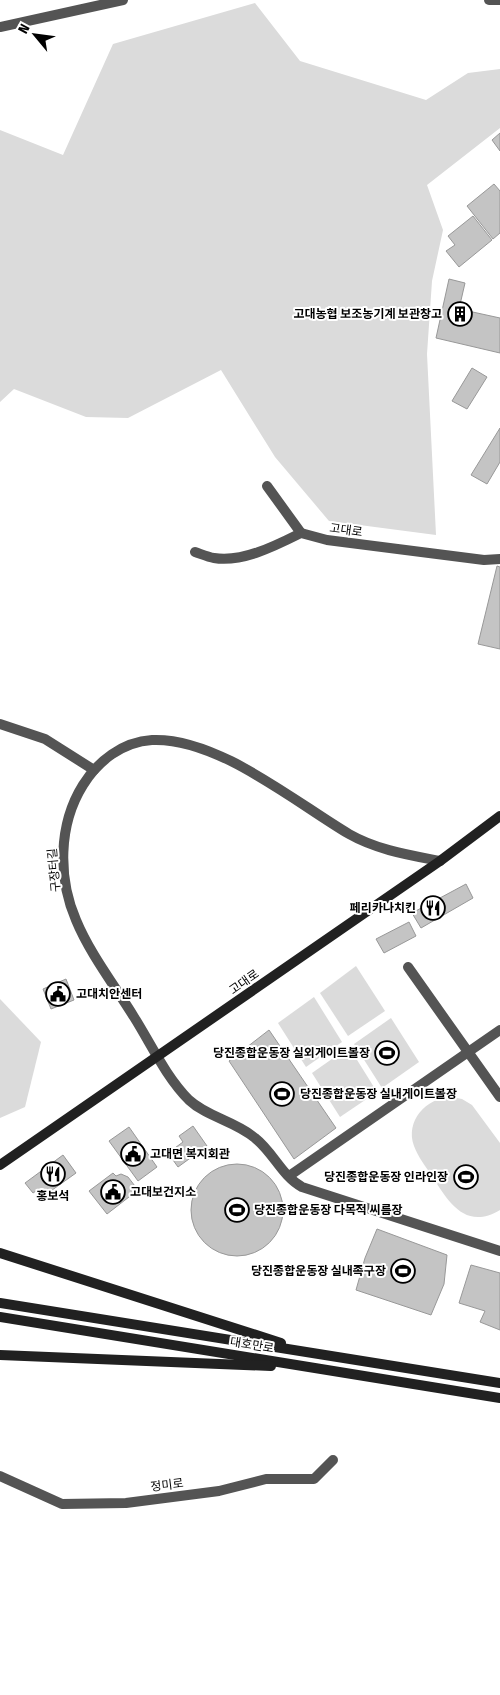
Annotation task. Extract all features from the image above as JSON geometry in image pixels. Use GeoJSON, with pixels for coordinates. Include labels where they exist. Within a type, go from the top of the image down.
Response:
{"type":"FeatureCollection","features":[{"type":"Feature","properties":{"kind":"main road","name":"고대로"},"geometry":{"type":"LineString","coordinates":[[0,1165],[440,861],[500,816]]}},
{"type":"Feature","properties":{"kind":"main road"},"geometry":{"type":"LineString","coordinates":[[2,1253],[313,1353]]}},
{"type":"Feature","properties":{"kind":"main road","name":"대호만로"},"geometry":{"type":"LineString","coordinates":[[0,1303],[500,1383]]}},
{"type":"Feature","properties":{"kind":"main road","name":"대호만로"},"geometry":{"type":"LineString","coordinates":[[0,1316],[500,1398]]}},
{"type":"Feature","properties":{"kind":"main road"},"geometry":{"type":"LineString","coordinates":[[0,1355],[317,1368]]}},
{"type":"Feature","properties":{"kind":"street"},"geometry":{"type":"LineString","coordinates":[[0,27],[123,0]]}},
{"type":"Feature","properties":{"kind":"street"},"geometry":{"type":"LineString","coordinates":[[490,0],[500,0]]}},
{"type":"Feature","properties":{"kind":"street"},"geometry":{"type":"LineString","coordinates":[[195,552],[215,559],[233,557],[266,550],[301,533],[267,486]]}},
{"type":"Feature","properties":{"kind":"street","name":"고대로"},"geometry":{"type":"LineString","coordinates":[[301,533],[327,540],[484,560],[500,559]]}},
{"type":"Feature","properties":{"kind":"street"},"geometry":{"type":"LineString","coordinates":[[0,724],[45,739],[94,770]]}},
{"type":"Feature","properties":{"kind":"street","name":"구장터길"},"geometry":{"type":"LineString","coordinates":[[440,861],[408,855],[372,844],[350,834],[228,761],[188,744],[152,740],[130,744],[108,757],[94,770],[80,790],[67,820],[64,846],[68,894],[82,932],[158,1056],[178,1087],[191,1101],[251,1135],[298,1184],[321,1195],[500,1251]]}},
{"type":"Feature","properties":{"kind":"street"},"geometry":{"type":"LineString","coordinates":[[408,967],[500,1097]]}},
{"type":"Feature","properties":{"kind":"street"},"geometry":{"type":"LineString","coordinates":[[289,1176],[500,1030]]}},
{"type":"Feature","properties":{"kind":"street","name":"정미로"},"geometry":{"type":"LineString","coordinates":[[0,1476],[62,1504],[126,1503],[219,1491],[266,1479],[314,1479],[333,1460]]}},
{"type":"Feature","properties":{"kind":"shaded area"},"geometry":{"type":"Polygon","coordinates":[[[255,3],[300,61],[426,100],[468,73],[500,69],[500,128],[427,185],[443,230],[432,281],[427,354],[436,535],[329,521],[275,457],[221,370],[128,418],[86,417],[14,389],[0,402],[0,130],[63,155],[113,44],[255,3]]]}},
{"type":"Feature","properties":{"kind":"shaded area","name":"당진종합운동장 실외게이트볼장"},"geometry":{"type":"Polygon","coordinates":[[[356,966],[385,1011],[348,1036],[320,993],[356,966]]]}},
{"type":"Feature","properties":{"kind":"shaded area","name":"당진종합운동장 실외게이트볼장"},"geometry":{"type":"Polygon","coordinates":[[[314,997],[342,1042],[306,1067],[278,1023],[314,997]]]}},
{"type":"Feature","properties":{"kind":"shaded area"},"geometry":{"type":"Polygon","coordinates":[[[0,999],[41,1042],[25,1107],[0,1118],[0,999]]]}},
{"type":"Feature","properties":{"kind":"shaded area","name":"당진종합운동장 실외게이트볼장"},"geometry":{"type":"Polygon","coordinates":[[[391,1018],[419,1062],[382,1088],[354,1044],[391,1018]]]}},
{"type":"Feature","properties":{"kind":"shaded area","name":"당진종합운동장 실외게이트볼장"},"geometry":{"type":"Polygon","coordinates":[[[349,1047],[377,1092],[340,1117],[312,1073],[349,1047]]]}},
{"type":"Feature","properties":{"kind":"shaded area","name":"당진종합운동장 인라인장"},"geometry":{"type":"Polygon","coordinates":[[[451,1097],[462,1099],[472,1105],[500,1143],[500,1210],[488,1216],[477,1217],[467,1215],[451,1203],[422,1162],[414,1146],[412,1128],[420,1112],[433,1102],[451,1097]]]}},
{"type":"Feature","properties":{"kind":"building"},"geometry":{"type":"Polygon","coordinates":[[[500,133],[500,151],[492,140],[500,133]]]}},
{"type":"Feature","properties":{"kind":"building"},"geometry":{"type":"Polygon","coordinates":[[[494,184],[500,191],[500,233],[493,239],[467,206],[494,184]]]}},
{"type":"Feature","properties":{"kind":"building"},"geometry":{"type":"Polygon","coordinates":[[[473,216],[492,240],[459,267],[446,251],[455,245],[448,236],[473,216]]]}},
{"type":"Feature","properties":{"kind":"building","name":"고대농협 보조농기계 보관창고"},"geometry":{"type":"Polygon","coordinates":[[[449,279],[465,283],[459,309],[500,318],[500,353],[436,338],[449,279]]]}},
{"type":"Feature","properties":{"kind":"building"},"geometry":{"type":"Polygon","coordinates":[[[472,368],[487,377],[467,409],[452,401],[472,368]]]}},
{"type":"Feature","properties":{"kind":"building"},"geometry":{"type":"Polygon","coordinates":[[[500,428],[500,462],[487,484],[471,475],[500,428]]]}},
{"type":"Feature","properties":{"kind":"building"},"geometry":{"type":"Polygon","coordinates":[[[497,566],[500,567],[500,649],[478,644],[497,566]]]}},
{"type":"Feature","properties":{"kind":"building"},"geometry":{"type":"Polygon","coordinates":[[[466,884],[473,898],[421,928],[412,913],[466,884]]]}},
{"type":"Feature","properties":{"kind":"building"},"geometry":{"type":"Polygon","coordinates":[[[409,922],[416,936],[384,953],[376,939],[409,922]]]}},
{"type":"Feature","properties":{"kind":"building"},"geometry":{"type":"Polygon","coordinates":[[[66,979],[74,1000],[51,1009],[43,989],[66,979]]]}},
{"type":"Feature","properties":{"kind":"building","name":"당진종합운동장 실내게이트볼장"},"geometry":{"type":"Polygon","coordinates":[[[269,1030],[336,1128],[294,1159],[229,1061],[269,1030]]]}},
{"type":"Feature","properties":{"kind":"building"},"geometry":{"type":"Polygon","coordinates":[[[193,1126],[207,1146],[178,1167],[168,1153],[183,1142],[179,1136],[193,1126]]]}},
{"type":"Feature","properties":{"kind":"building"},"geometry":{"type":"Polygon","coordinates":[[[129,1127],[157,1167],[138,1181],[109,1141],[129,1127]]]}},
{"type":"Feature","properties":{"kind":"building"},"geometry":{"type":"Polygon","coordinates":[[[63,1155],[76,1173],[41,1198],[36,1191],[33,1193],[25,1183],[63,1155]]]}},
{"type":"Feature","properties":{"kind":"building","name":"당진종합운동장 다목적 씨름장"},"geometry":{"type":"Polygon","coordinates":[[[237,1164],[254,1168],[269,1178],[279,1193],[283,1210],[279,1227],[269,1242],[254,1252],[237,1256],[220,1252],[205,1242],[195,1227],[191,1210],[195,1193],[205,1178],[220,1168],[237,1164]]]}},
{"type":"Feature","properties":{"kind":"building"},"geometry":{"type":"Polygon","coordinates":[[[113,1173],[116,1176],[121,1174],[128,1177],[138,1190],[107,1214],[89,1191],[113,1173]]]}},
{"type":"Feature","properties":{"kind":"building","name":"당진종합운동장 실내족구장"},"geometry":{"type":"Polygon","coordinates":[[[377,1229],[447,1255],[444,1284],[431,1315],[356,1290],[365,1258],[377,1229]]]}},
{"type":"Feature","properties":{"kind":"building"},"geometry":{"type":"Polygon","coordinates":[[[471,1265],[500,1273],[500,1330],[480,1322],[485,1311],[459,1303],[471,1265]]]}},
{"type":"Feature","properties":{"kind":"place","name":"고대농협 보조농기계 보관창고"},"geometry":{"type":"Point","coordinates":[460,314]}},
{"type":"Feature","properties":{"kind":"place","name":"페리카나치킨"},"geometry":{"type":"Point","coordinates":[433,908]}},
{"type":"Feature","properties":{"kind":"place","name":"고대치안센터"},"geometry":{"type":"Point","coordinates":[58,994]}},
{"type":"Feature","properties":{"kind":"place","name":"당진종합운동장 실외게이트볼장"},"geometry":{"type":"Point","coordinates":[387,1053]}},
{"type":"Feature","properties":{"kind":"place","name":"당진종합운동장 실내게이트볼장"},"geometry":{"type":"Point","coordinates":[282,1094]}},
{"type":"Feature","properties":{"kind":"place","name":"고대면 복지회관"},"geometry":{"type":"Point","coordinates":[133,1154]}},
{"type":"Feature","properties":{"kind":"place","name":"홍보석"},"geometry":{"type":"Point","coordinates":[53,1174]}},
{"type":"Feature","properties":{"kind":"place","name":"당진종합운동장 인라인장"},"geometry":{"type":"Point","coordinates":[466,1177]}},
{"type":"Feature","properties":{"kind":"place","name":"고대보건지소"},"geometry":{"type":"Point","coordinates":[113,1192]}},
{"type":"Feature","properties":{"kind":"place","name":"당진종합운동장 다목적 씨름장"},"geometry":{"type":"Point","coordinates":[237,1210]}},
{"type":"Feature","properties":{"kind":"place","name":"당진종합운동장 실내족구장"},"geometry":{"type":"Point","coordinates":[403,1271]}}]}
